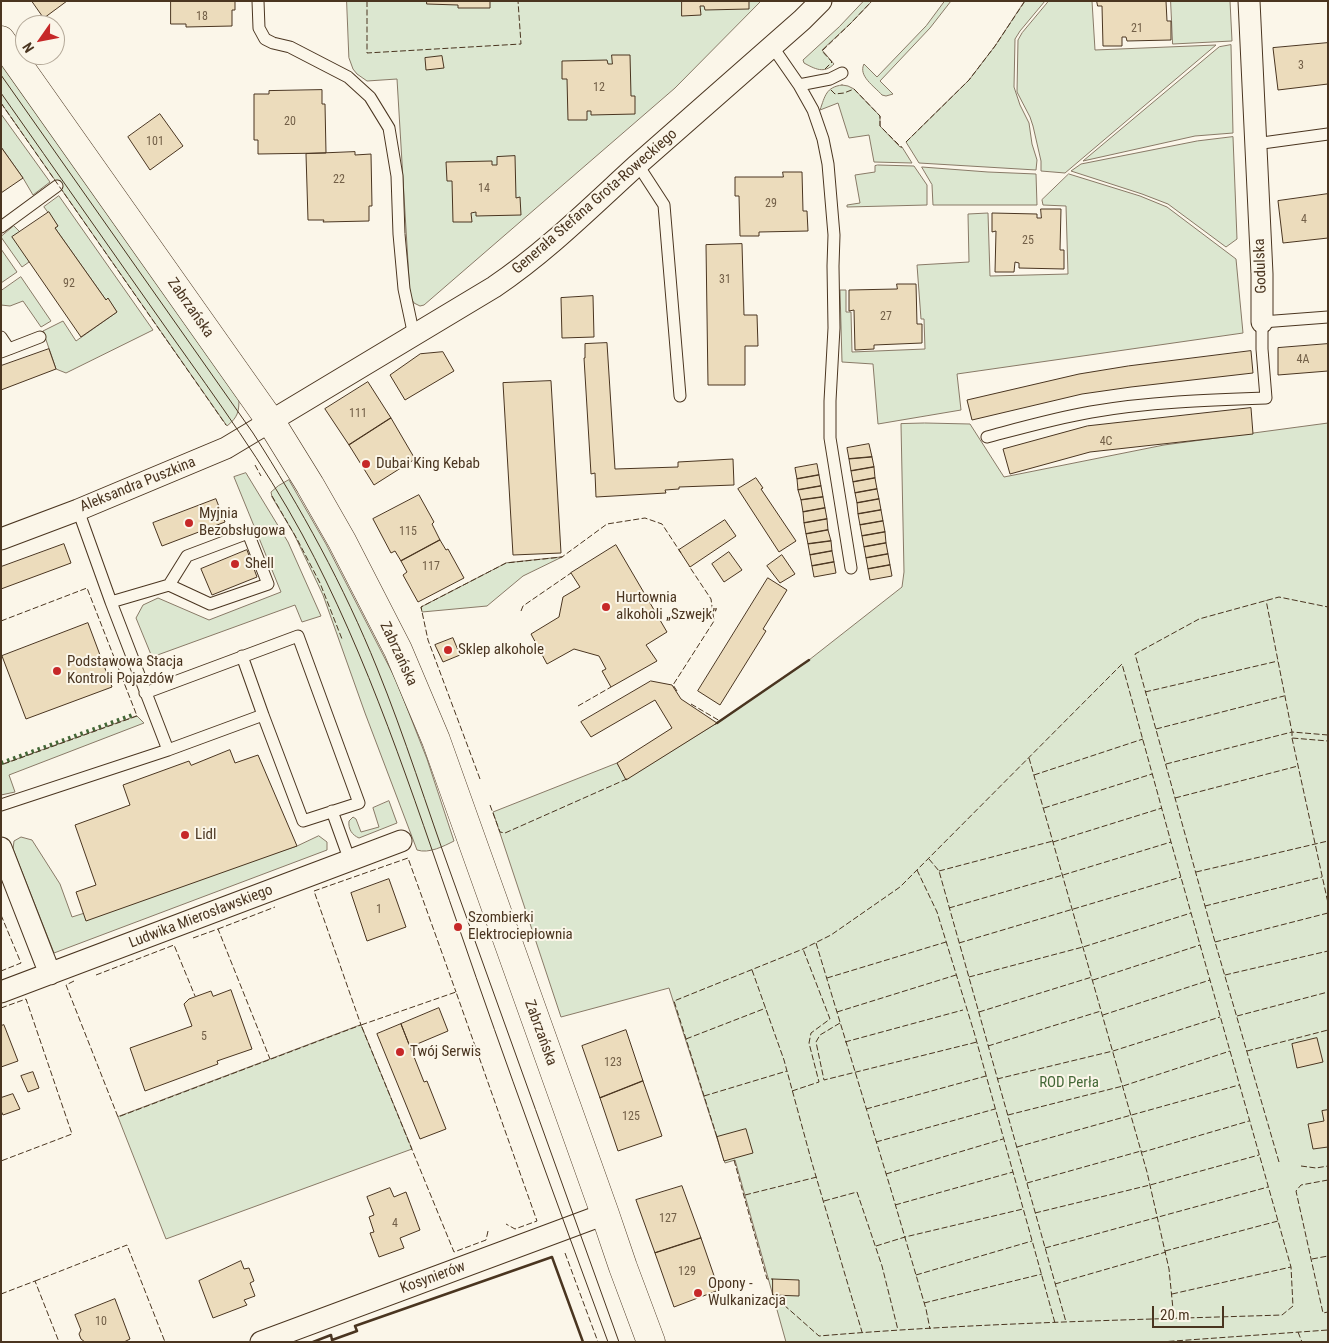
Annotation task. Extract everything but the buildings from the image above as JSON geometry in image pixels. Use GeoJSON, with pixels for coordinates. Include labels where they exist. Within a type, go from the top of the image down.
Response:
{"type":"FeatureCollection","features":[{"type":"Feature","properties":{"kind":"street","name":"Generała Stefana Grota-Roweckiego"},"geometry":{"type":"LineString","coordinates":[[271,422],[494,287],[522,268],[802,20],[821,1]]}},
{"type":"Feature","properties":{"kind":"street","name":"Godulska"},"geometry":{"type":"LineString","coordinates":[[1249,1],[1262,274],[1262,322]]}},
{"type":"Feature","properties":{"kind":"street","name":"Zabrzańska"},"geometry":{"type":"LineString","coordinates":[[1,40],[271,422],[337,533],[398,650],[436,740],[651,1342]]}},
{"type":"Feature","properties":{"kind":"street","name":"Aleksandra Puszkina"},"geometry":{"type":"LineString","coordinates":[[1,539],[78,510],[222,450],[271,422]]}},
{"type":"Feature","properties":{"kind":"street","name":"Ludwika Mierosławskiego"},"geometry":{"type":"LineString","coordinates":[[1,992],[402,841]]}},
{"type":"Feature","properties":{"kind":"street"},"geometry":{"type":"LineString","coordinates":[[1,848],[50,974]]}},
{"type":"Feature","properties":{"kind":"street","name":"Kosynierów"},"geometry":{"type":"LineString","coordinates":[[261,1342],[605,1214]]}},
{"type":"Feature","properties":{"kind":"lane"},"geometry":{"type":"LineString","coordinates":[[258,1],[259,28],[265,39],[273,43],[290,46],[348,77],[370,97],[389,128],[397,176],[399,234],[404,289],[414,336]]}},
{"type":"Feature","properties":{"kind":"lane"},"geometry":{"type":"LineString","coordinates":[[772,46],[799,86],[812,110],[817,121],[828,164],[834,234],[834,328],[830,438],[851,568]]}},
{"type":"Feature","properties":{"kind":"lane"},"geometry":{"type":"LineString","coordinates":[[799,86],[830,79],[842,73]]}},
{"type":"Feature","properties":{"kind":"lane"},"geometry":{"type":"LineString","coordinates":[[1255,144],[1328,134]]}},
{"type":"Feature","properties":{"kind":"lane"},"geometry":{"type":"LineString","coordinates":[[638,165],[664,204],[680,396]]}},
{"type":"Feature","properties":{"kind":"lane"},"geometry":{"type":"LineString","coordinates":[[1,227],[57,186]]}},
{"type":"Feature","properties":{"kind":"lane"},"geometry":{"type":"LineString","coordinates":[[987,437],[1038,423],[1091,412],[1177,402],[1266,398],[1262,322],[1328,317]]}},
{"type":"Feature","properties":{"kind":"lane"},"geometry":{"type":"LineString","coordinates":[[1,337],[5,350],[40,337]]}},
{"type":"Feature","properties":{"kind":"lane"},"geometry":{"type":"LineString","coordinates":[[78,510],[110,602],[168,750]]}},
{"type":"Feature","properties":{"kind":"lane"},"geometry":{"type":"LineString","coordinates":[[110,602],[169,584],[186,556],[248,533],[268,584],[210,604],[169,584]]}},
{"type":"Feature","properties":{"kind":"lane"},"geometry":{"type":"LineString","coordinates":[[145,693],[242,656],[298,636],[359,803],[303,821],[242,656]]}},
{"type":"Feature","properties":{"kind":"lane"},"geometry":{"type":"LineString","coordinates":[[1,805],[168,750],[263,716]]}},
{"type":"Feature","properties":{"kind":"lane"},"geometry":{"type":"LineString","coordinates":[[332,811],[350,861]]}},
{"type":"Feature","properties":{"kind":"green space"},"geometry":{"type":"Polygon","coordinates":[[[347,1],[761,1],[675,88],[424,305],[420,306],[414,303],[410,296],[397,79],[367,81],[353,69],[349,58],[347,1]]]}},
{"type":"Feature","properties":{"kind":"green space"},"geometry":{"type":"Polygon","coordinates":[[[864,1],[872,1],[822,50],[834,64],[823,70],[804,63],[803,60],[864,1]]]}},
{"type":"Feature","properties":{"kind":"green space"},"geometry":{"type":"Polygon","coordinates":[[[945,1],[951,1],[930,28],[880,81],[893,94],[882,95],[865,77],[863,73],[864,64],[877,77],[926,26],[945,1]]]}},
{"type":"Feature","properties":{"kind":"green space"},"geometry":{"type":"Polygon","coordinates":[[[1025,1],[1045,1],[1015,39],[1014,87],[1029,123],[1032,144],[1037,160],[1036,170],[919,163],[906,142],[969,80],[995,46],[1025,1]]]}},
{"type":"Feature","properties":{"kind":"green space"},"geometry":{"type":"Polygon","coordinates":[[[1049,1],[1092,1],[1095,50],[1216,45],[1065,173],[1041,171],[1041,161],[1033,126],[1017,92],[1018,40],[1049,1]]]}},
{"type":"Feature","properties":{"kind":"green space"},"geometry":{"type":"Polygon","coordinates":[[[1171,1],[1230,1],[1232,41],[1173,44],[1171,1]]]}},
{"type":"Feature","properties":{"kind":"green space"},"geometry":{"type":"Polygon","coordinates":[[[1231,45],[1233,133],[1195,136],[1083,161],[1219,47],[1231,45]]]}},
{"type":"Feature","properties":{"kind":"green space"},"geometry":{"type":"Polygon","coordinates":[[[1,61],[239,398],[237,414],[234,420],[227,426],[1,103],[1,61]]]}},
{"type":"Feature","properties":{"kind":"green space"},"geometry":{"type":"Polygon","coordinates":[[[842,85],[854,89],[880,116],[880,126],[902,147],[912,163],[874,162],[869,135],[849,138],[838,103],[820,110],[829,90],[842,85]]]}},
{"type":"Feature","properties":{"kind":"green space"},"geometry":{"type":"Polygon","coordinates":[[[1,114],[50,182],[33,195],[1,147],[1,114]]]}},
{"type":"Feature","properties":{"kind":"green space"},"geometry":{"type":"Polygon","coordinates":[[[1233,137],[1237,239],[1226,247],[1168,204],[1071,171],[1081,164],[1197,141],[1233,137]]]}},
{"type":"Feature","properties":{"kind":"green space"},"geometry":{"type":"Polygon","coordinates":[[[875,166],[914,166],[927,185],[927,205],[847,207],[847,205],[860,203],[855,175],[875,172],[875,166]]]}},
{"type":"Feature","properties":{"kind":"green space"},"geometry":{"type":"Polygon","coordinates":[[[922,167],[1036,174],[1037,205],[933,205],[932,185],[922,167]]]}},
{"type":"Feature","properties":{"kind":"green space"},"geometry":{"type":"Polygon","coordinates":[[[1069,174],[1140,196],[1167,207],[1236,259],[1243,333],[957,374],[961,410],[878,424],[873,364],[842,362],[840,290],[846,290],[846,312],[851,312],[852,352],[925,349],[924,319],[921,319],[917,265],[969,262],[968,214],[988,213],[990,276],[1068,274],[1066,206],[1043,205],[1042,200],[1069,174]]]}},
{"type":"Feature","properties":{"kind":"green space"},"geometry":{"type":"Polygon","coordinates":[[[59,196],[153,330],[66,373],[56,369],[43,331],[63,321],[76,341],[117,312],[108,299],[106,300],[55,228],[58,226],[44,207],[59,196]]]}},
{"type":"Feature","properties":{"kind":"green space"},"geometry":{"type":"Polygon","coordinates":[[[14,226],[20,232],[29,262],[22,267],[1,237],[14,226]]]}},
{"type":"Feature","properties":{"kind":"green space"},"geometry":{"type":"Polygon","coordinates":[[[1,249],[17,272],[1,283],[1,249]]]}},
{"type":"Feature","properties":{"kind":"green space"},"geometry":{"type":"Polygon","coordinates":[[[21,277],[51,321],[41,327],[23,301],[10,306],[1,305],[1,291],[21,277]]]}},
{"type":"Feature","properties":{"kind":"green space","name":"ROD Perła"},"geometry":{"type":"Polygon","coordinates":[[[1328,423],[1328,1342],[786,1342],[735,1160],[725,1163],[669,988],[561,1017],[493,812],[617,763],[626,779],[720,721],[809,660],[902,587],[904,572],[901,424],[970,424],[1004,477],[1164,445],[1328,423]]]}},
{"type":"Feature","properties":{"kind":"green space"},"geometry":{"type":"Polygon","coordinates":[[[246,473],[288,542],[321,616],[302,622],[295,605],[152,657],[136,618],[143,605],[158,598],[209,620],[281,592],[234,477],[246,473]]]}},
{"type":"Feature","properties":{"kind":"green space"},"geometry":{"type":"Polygon","coordinates":[[[289,480],[326,544],[396,680],[427,759],[454,841],[441,847],[426,851],[417,850],[323,595],[294,534],[272,497],[271,492],[289,480]]]}},
{"type":"Feature","properties":{"kind":"green space"},"geometry":{"type":"Polygon","coordinates":[[[562,557],[523,576],[487,606],[422,612],[421,607],[506,563],[562,557]]]}},
{"type":"Feature","properties":{"kind":"green space"},"geometry":{"type":"Polygon","coordinates":[[[137,716],[144,723],[9,775],[15,792],[1,795],[1,765],[137,716]]]}},
{"type":"Feature","properties":{"kind":"green space"},"geometry":{"type":"Polygon","coordinates":[[[389,801],[397,823],[359,838],[352,833],[349,821],[353,817],[356,819],[361,832],[379,827],[373,808],[389,801]]]}},
{"type":"Feature","properties":{"kind":"green space"},"geometry":{"type":"Polygon","coordinates":[[[319,836],[327,842],[327,850],[54,953],[13,849],[14,841],[21,837],[32,840],[60,884],[72,917],[297,846],[319,836]]]}},
{"type":"Feature","properties":{"kind":"green space"},"geometry":{"type":"Polygon","coordinates":[[[361,1025],[412,1149],[166,1239],[118,1117],[361,1025]]]}},
{"type":"Feature","properties":{"kind":"tram line"},"geometry":{"type":"LineString","coordinates":[[1,75],[253,433],[305,519],[336,577],[364,637],[397,720],[619,1342]]}},
{"type":"Feature","properties":{"kind":"tram line"},"geometry":{"type":"LineString","coordinates":[[1,93],[239,433],[287,508],[326,581],[369,677],[388,726],[513,1082],[608,1342]]}},
{"type":"Feature","properties":{"kind":"hedge"},"geometry":{"type":"LineString","coordinates":[[1,763],[135,714]]}},
{"type":"Feature","properties":{"kind":"fence"},"geometry":{"type":"LineString","coordinates":[[367,1],[367,53],[521,44],[518,1]]}},
{"type":"Feature","properties":{"kind":"fence"},"geometry":{"type":"LineString","coordinates":[[825,69],[832,62],[822,51],[872,1]]}},
{"type":"Feature","properties":{"kind":"fence"},"geometry":{"type":"LineString","coordinates":[[906,142],[969,80],[995,46],[1025,1]]}},
{"type":"Feature","properties":{"kind":"fence"},"geometry":{"type":"LineString","coordinates":[[831,90],[835,94],[854,89],[880,116],[880,126],[902,147]]}},
{"type":"Feature","properties":{"kind":"fence"},"geometry":{"type":"LineString","coordinates":[[1,103],[226,425]]}},
{"type":"Feature","properties":{"kind":"fence"},"geometry":{"type":"LineString","coordinates":[[255,465],[261,476]]}},
{"type":"Feature","properties":{"kind":"fence"},"geometry":{"type":"LineString","coordinates":[[272,496],[320,583],[342,639]]}},
{"type":"Feature","properties":{"kind":"fence"},"geometry":{"type":"LineString","coordinates":[[480,779],[428,640],[421,607],[506,563],[562,557],[607,524],[645,518],[662,524],[681,553]]}},
{"type":"Feature","properties":{"kind":"fence"},"geometry":{"type":"LineString","coordinates":[[677,691],[673,685],[714,621],[711,599],[689,566]]}},
{"type":"Feature","properties":{"kind":"fence"},"geometry":{"type":"LineString","coordinates":[[521,611],[523,606],[571,573]]}},
{"type":"Feature","properties":{"kind":"fence"},"geometry":{"type":"LineString","coordinates":[[1,621],[87,588],[137,716],[1,765]]}},
{"type":"Feature","properties":{"kind":"fence"},"geometry":{"type":"LineString","coordinates":[[1279,1162],[1215,942],[1135,654],[1199,619],[1279,597],[1328,607]]}},
{"type":"Feature","properties":{"kind":"fence"},"geometry":{"type":"LineString","coordinates":[[1166,764],[1292,732],[1266,600]]}},
{"type":"Feature","properties":{"kind":"fence"},"geometry":{"type":"LineString","coordinates":[[1145,692],[1278,661]]}},
{"type":"Feature","properties":{"kind":"fence"},"geometry":{"type":"LineString","coordinates":[[717,1137],[674,1001],[803,949],[831,935],[900,887],[1122,664],[1291,1267],[1293,1306],[1282,1315],[993,1325],[819,1336],[775,1297]]}},
{"type":"Feature","properties":{"kind":"fence"},"geometry":{"type":"LineString","coordinates":[[578,706],[611,687]]}},
{"type":"Feature","properties":{"kind":"fence"},"geometry":{"type":"LineString","coordinates":[[1156,729],[1284,696]]}},
{"type":"Feature","properties":{"kind":"fence"},"geometry":{"type":"LineString","coordinates":[[691,704],[720,721],[714,725]]}},
{"type":"Feature","properties":{"kind":"fence"},"geometry":{"type":"LineString","coordinates":[[1328,735],[1292,732],[1292,738],[1328,741]]}},
{"type":"Feature","properties":{"kind":"fence"},"geometry":{"type":"LineString","coordinates":[[1292,738],[1328,903]]}},
{"type":"Feature","properties":{"kind":"fence"},"geometry":{"type":"LineString","coordinates":[[1034,775],[1143,739]]}},
{"type":"Feature","properties":{"kind":"fence"},"geometry":{"type":"LineString","coordinates":[[1029,758],[1147,1172],[1169,1269],[1174,1319]]}},
{"type":"Feature","properties":{"kind":"fence"},"geometry":{"type":"LineString","coordinates":[[1175,798],[1298,766]]}},
{"type":"Feature","properties":{"kind":"fence"},"geometry":{"type":"LineString","coordinates":[[1044,808],[1152,774]]}},
{"type":"Feature","properties":{"kind":"fence"},"geometry":{"type":"LineString","coordinates":[[490,805],[500,832],[505,833],[629,778]]}},
{"type":"Feature","properties":{"kind":"fence"},"geometry":{"type":"LineString","coordinates":[[1053,842],[1162,808]]}},
{"type":"Feature","properties":{"kind":"fence"},"geometry":{"type":"LineString","coordinates":[[939,871],[1053,841]]}},
{"type":"Feature","properties":{"kind":"fence"},"geometry":{"type":"LineString","coordinates":[[1196,872],[1328,841]]}},
{"type":"Feature","properties":{"kind":"fence"},"geometry":{"type":"LineString","coordinates":[[949,908],[1171,842]]}},
{"type":"Feature","properties":{"kind":"fence"},"geometry":{"type":"LineString","coordinates":[[74,981],[66,985],[118,1117],[361,1025],[314,891],[408,858],[456,992]]}},
{"type":"Feature","properties":{"kind":"fence"},"geometry":{"type":"LineString","coordinates":[[929,859],[939,871],[1066,1322]]}},
{"type":"Feature","properties":{"kind":"fence"},"geometry":{"type":"LineString","coordinates":[[917,870],[937,912],[974,1032],[1055,1323]]}},
{"type":"Feature","properties":{"kind":"fence"},"geometry":{"type":"LineString","coordinates":[[959,943],[1181,877]]}},
{"type":"Feature","properties":{"kind":"fence"},"geometry":{"type":"LineString","coordinates":[[1205,906],[1322,877]]}},
{"type":"Feature","properties":{"kind":"fence"},"geometry":{"type":"LineString","coordinates":[[218,929],[275,907]]}},
{"type":"Feature","properties":{"kind":"fence"},"geometry":{"type":"LineString","coordinates":[[969,977],[1083,947],[1191,913]]}},
{"type":"Feature","properties":{"kind":"fence"},"geometry":{"type":"LineString","coordinates":[[1215,942],[1328,913]]}},
{"type":"Feature","properties":{"kind":"fence"},"geometry":{"type":"LineString","coordinates":[[1,915],[21,963],[1,971]]}},
{"type":"Feature","properties":{"kind":"fence"},"geometry":{"type":"LineString","coordinates":[[193,938],[218,929],[270,1059]]}},
{"type":"Feature","properties":{"kind":"fence"},"geometry":{"type":"LineString","coordinates":[[827,978],[946,942]]}},
{"type":"Feature","properties":{"kind":"fence"},"geometry":{"type":"LineString","coordinates":[[816,943],[891,1190],[926,1309],[930,1329]]}},
{"type":"Feature","properties":{"kind":"fence"},"geometry":{"type":"LineString","coordinates":[[96,975],[174,945],[195,996]]}},
{"type":"Feature","properties":{"kind":"fence"},"geometry":{"type":"LineString","coordinates":[[1093,980],[1200,945]]}},
{"type":"Feature","properties":{"kind":"fence"},"geometry":{"type":"LineString","coordinates":[[792,1091],[819,1082],[809,1043],[811,1033],[830,1019],[803,949]]}},
{"type":"Feature","properties":{"kind":"fence"},"geometry":{"type":"LineString","coordinates":[[1225,975],[1328,951]]}},
{"type":"Feature","properties":{"kind":"fence"},"geometry":{"type":"LineString","coordinates":[[752,970],[784,1060],[862,1332]]}},
{"type":"Feature","properties":{"kind":"fence"},"geometry":{"type":"LineString","coordinates":[[837,1012],[956,975]]}},
{"type":"Feature","properties":{"kind":"fence"},"geometry":{"type":"LineString","coordinates":[[979,1012],[1092,977]]}},
{"type":"Feature","properties":{"kind":"fence"},"geometry":{"type":"LineString","coordinates":[[1103,1015],[1210,980]]}},
{"type":"Feature","properties":{"kind":"fence"},"geometry":{"type":"LineString","coordinates":[[488,1231],[486,1240],[454,1252],[361,1025],[456,992],[537,1221],[515,1229],[506,1224]]}},
{"type":"Feature","properties":{"kind":"fence"},"geometry":{"type":"LineString","coordinates":[[1237,1016],[1328,992]]}},
{"type":"Feature","properties":{"kind":"fence"},"geometry":{"type":"LineString","coordinates":[[1,1008],[26,999],[72,1134],[1,1161]]}},
{"type":"Feature","properties":{"kind":"fence"},"geometry":{"type":"LineString","coordinates":[[686,1039],[766,1008]]}},
{"type":"Feature","properties":{"kind":"fence"},"geometry":{"type":"LineString","coordinates":[[845,1042],[963,1010]]}},
{"type":"Feature","properties":{"kind":"fence"},"geometry":{"type":"LineString","coordinates":[[988,1046],[1101,1011]]}},
{"type":"Feature","properties":{"kind":"fence"},"geometry":{"type":"LineString","coordinates":[[997,1079],[1113,1051],[1220,1017]]}},
{"type":"Feature","properties":{"kind":"fence"},"geometry":{"type":"LineString","coordinates":[[840,1023],[820,1035],[816,1042],[824,1080],[977,1042]]}},
{"type":"Feature","properties":{"kind":"fence"},"geometry":{"type":"LineString","coordinates":[[1247,1051],[1328,1030]]}},
{"type":"Feature","properties":{"kind":"fence"},"geometry":{"type":"LineString","coordinates":[[1008,1115],[1123,1086],[1230,1051]]}},
{"type":"Feature","properties":{"kind":"fence"},"geometry":{"type":"LineString","coordinates":[[704,1096],[787,1071]]}},
{"type":"Feature","properties":{"kind":"fence"},"geometry":{"type":"LineString","coordinates":[[866,1109],[986,1076]]}},
{"type":"Feature","properties":{"kind":"fence"},"geometry":{"type":"LineString","coordinates":[[1017,1147],[1239,1085]]}},
{"type":"Feature","properties":{"kind":"fence"},"geometry":{"type":"LineString","coordinates":[[876,1142],[995,1109]]}},
{"type":"Feature","properties":{"kind":"fence"},"geometry":{"type":"LineString","coordinates":[[1027,1183],[1249,1121]]}},
{"type":"Feature","properties":{"kind":"fence"},"geometry":{"type":"LineString","coordinates":[[886,1174],[1003,1139]]}},
{"type":"Feature","properties":{"kind":"fence"},"geometry":{"type":"LineString","coordinates":[[1035,1213],[1150,1185],[1259,1155]]}},
{"type":"Feature","properties":{"kind":"fence"},"geometry":{"type":"LineString","coordinates":[[734,1160],[767,1279],[773,1279]]}},
{"type":"Feature","properties":{"kind":"fence"},"geometry":{"type":"LineString","coordinates":[[1301,1166],[1316,1168],[1328,1166]]}},
{"type":"Feature","properties":{"kind":"fence"},"geometry":{"type":"LineString","coordinates":[[895,1205],[1013,1172]]}},
{"type":"Feature","properties":{"kind":"fence"},"geometry":{"type":"LineString","coordinates":[[745,1195],[817,1177]]}},
{"type":"Feature","properties":{"kind":"fence"},"geometry":{"type":"LineString","coordinates":[[1328,1180],[1301,1185],[1296,1191],[1323,1313],[1328,1312]]}},
{"type":"Feature","properties":{"kind":"fence"},"geometry":{"type":"LineString","coordinates":[[1045,1248],[1268,1187]]}},
{"type":"Feature","properties":{"kind":"fence"},"geometry":{"type":"LineString","coordinates":[[824,1201],[857,1192],[882,1266],[898,1330]]}},
{"type":"Feature","properties":{"kind":"fence"},"geometry":{"type":"LineString","coordinates":[[876,1246],[905,1237],[1023,1209]]}},
{"type":"Feature","properties":{"kind":"fence"},"geometry":{"type":"LineString","coordinates":[[1165,1251],[1278,1221]]}},
{"type":"Feature","properties":{"kind":"fence"},"geometry":{"type":"LineString","coordinates":[[916,1275],[1032,1241]]}},
{"type":"Feature","properties":{"kind":"fence"},"geometry":{"type":"LineString","coordinates":[[35,1281],[127,1245],[165,1342]]}},
{"type":"Feature","properties":{"kind":"fence"},"geometry":{"type":"LineString","coordinates":[[1055,1284],[1166,1252]]}},
{"type":"Feature","properties":{"kind":"fence"},"geometry":{"type":"LineString","coordinates":[[565,1253],[598,1342]]}},
{"type":"Feature","properties":{"kind":"fence"},"geometry":{"type":"LineString","coordinates":[[1312,1259],[1328,1256]]}},
{"type":"Feature","properties":{"kind":"fence"},"geometry":{"type":"LineString","coordinates":[[1172,1294],[1291,1267]]}},
{"type":"Feature","properties":{"kind":"fence"},"geometry":{"type":"LineString","coordinates":[[924,1303],[1042,1274]]}},
{"type":"Feature","properties":{"kind":"fence"},"geometry":{"type":"LineString","coordinates":[[1,1294],[35,1281],[59,1342]]}},
{"type":"Feature","properties":{"kind":"fence"},"geometry":{"type":"LineString","coordinates":[[1160,1342],[1328,1330]]}},
{"type":"Feature","properties":{"kind":"fence"},"geometry":{"type":"LineString","coordinates":[[1298,1332],[1302,1342]]}},
{"type":"Feature","properties":{"kind":"wall"},"geometry":{"type":"LineString","coordinates":[[717,723],[809,660]]}},
{"type":"Feature","properties":{"kind":"wall"},"geometry":{"type":"LineString","coordinates":[[313,1342],[331,1335],[332,1340],[357,1331],[355,1326],[552,1257],[583,1342]]}},
{"type":"Feature","properties":{"kind":"place","name":"Dubai King Kebab"},"geometry":{"type":"Point","coordinates":[366,464]}},
{"type":"Feature","properties":{"kind":"place","name":"Myjnia Bezobsługowa"},"geometry":{"type":"Point","coordinates":[189,523]}},
{"type":"Feature","properties":{"kind":"place","name":"Shell"},"geometry":{"type":"Point","coordinates":[235,564]}},
{"type":"Feature","properties":{"kind":"place","name":"Hurtownia alkoholi „Szwejk”"},"geometry":{"type":"Point","coordinates":[606,607]}},
{"type":"Feature","properties":{"kind":"place","name":"Sklep alkohole"},"geometry":{"type":"Point","coordinates":[448,650]}},
{"type":"Feature","properties":{"kind":"place","name":"Podstawowa Stacja Kontroli Pojazdów"},"geometry":{"type":"Point","coordinates":[57,671]}},
{"type":"Feature","properties":{"kind":"place","name":"Lidl"},"geometry":{"type":"Point","coordinates":[185,835]}},
{"type":"Feature","properties":{"kind":"place","name":"Szombierki Elektrociepłownia"},"geometry":{"type":"Point","coordinates":[458,927]}},
{"type":"Feature","properties":{"kind":"place","name":"Twój Serwis"},"geometry":{"type":"Point","coordinates":[400,1052]}},
{"type":"Feature","properties":{"kind":"place","name":"Opony - Wulkanizacja"},"geometry":{"type":"Point","coordinates":[698,1293]}}]}
